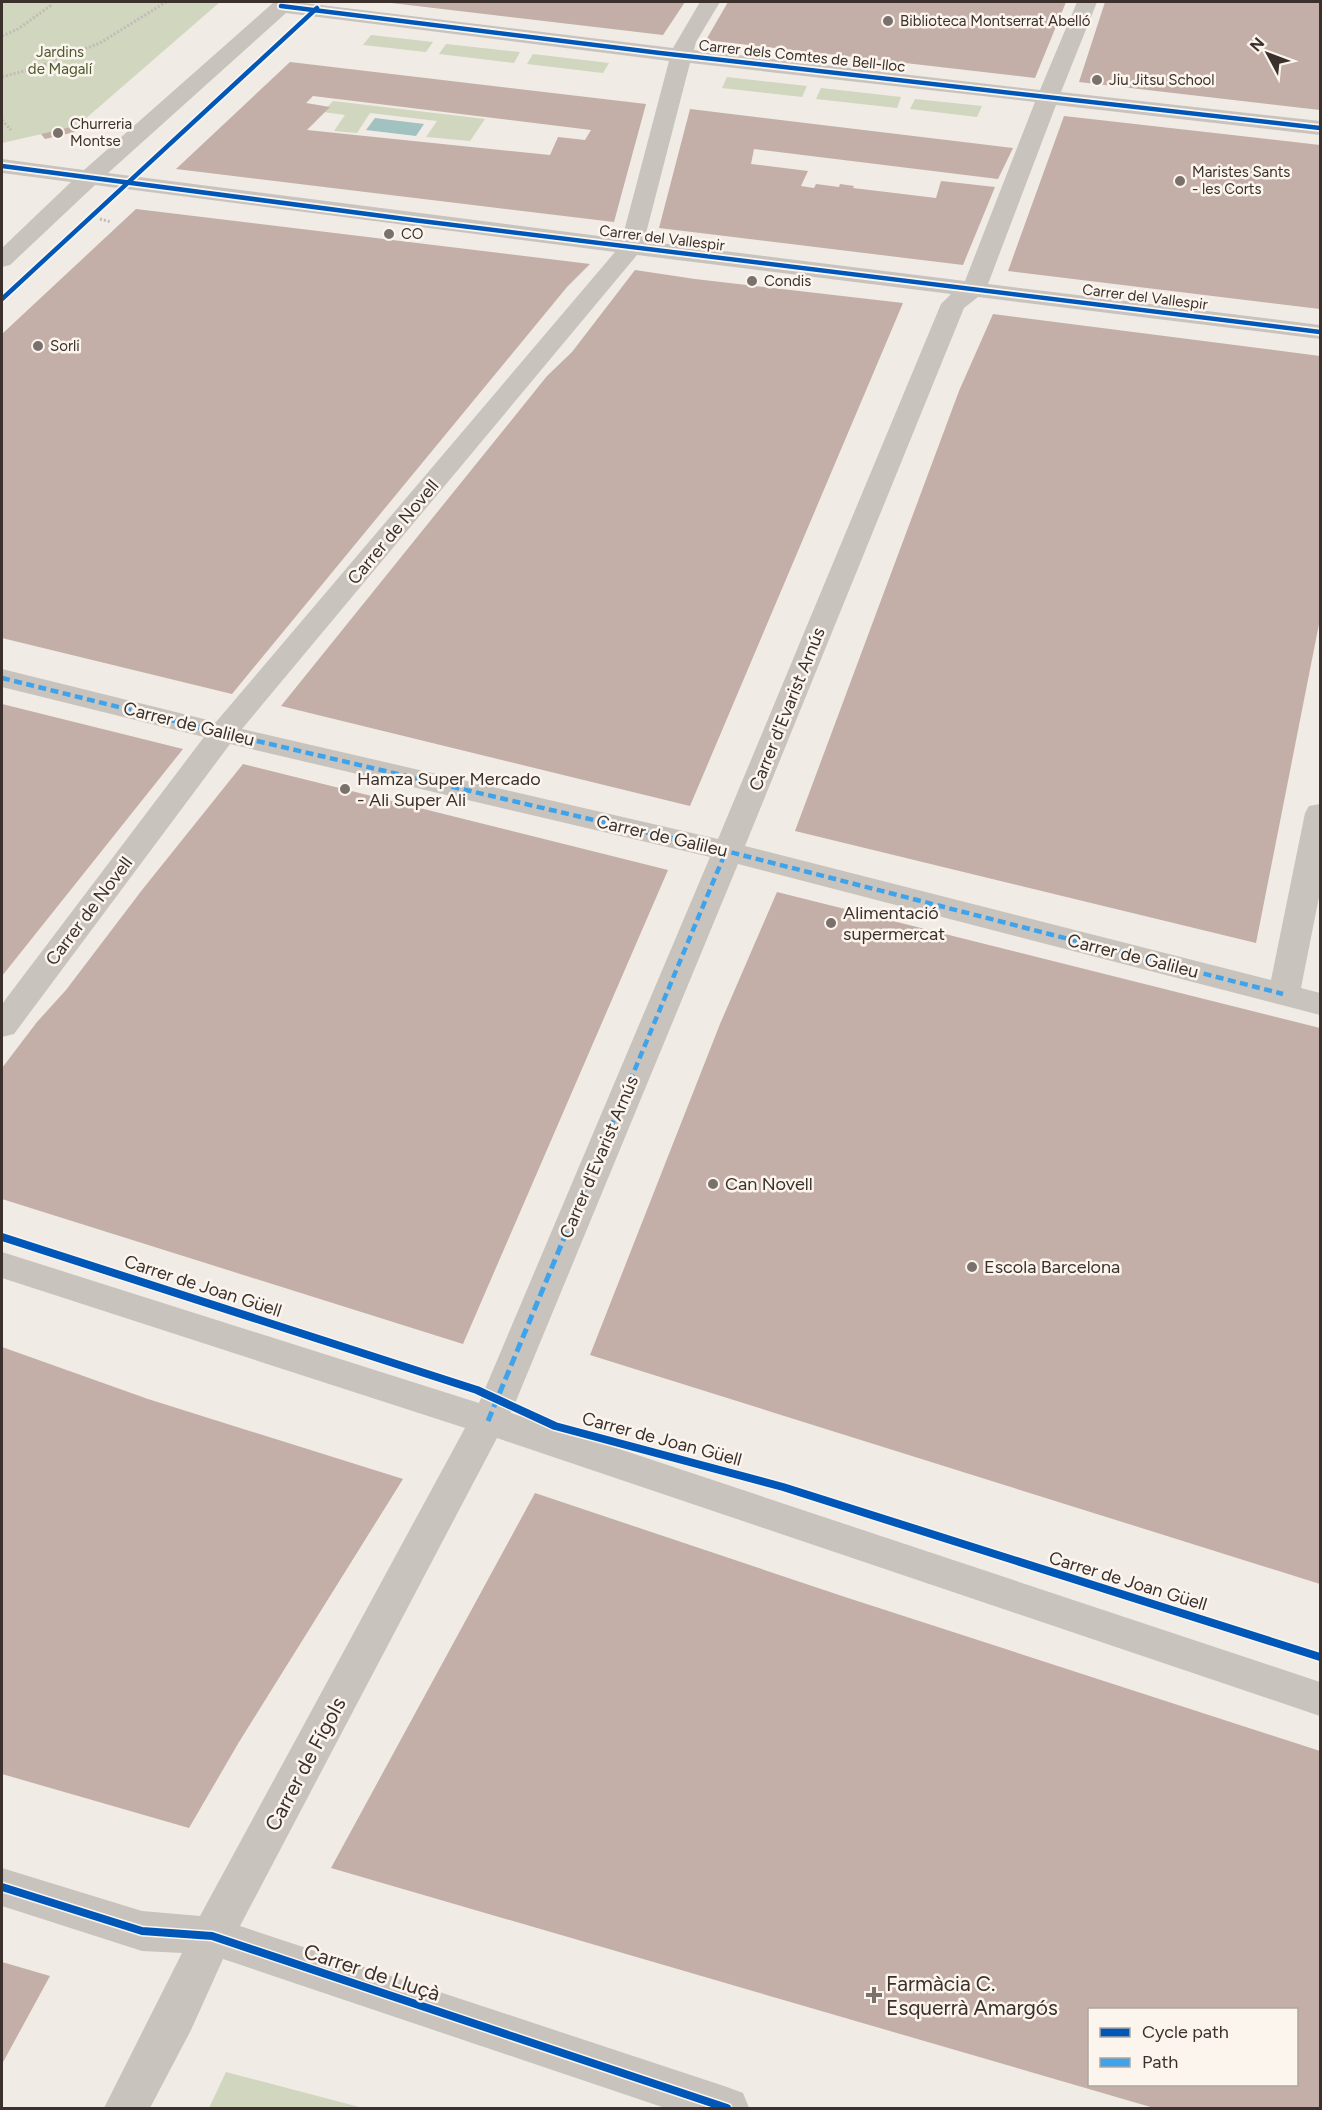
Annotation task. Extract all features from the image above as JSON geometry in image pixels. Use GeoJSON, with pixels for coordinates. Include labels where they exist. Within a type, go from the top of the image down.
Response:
{"type":"FeatureCollection","features":[{"type":"Feature","properties":{"kind":"street","name":"Carrer de Novell"},"geometry":{"type":"LineString","coordinates":[[2,1026],[223,733],[619,264],[631,246],[685,42],[710,2]]}},
{"type":"Feature","properties":{"kind":"street","name":"Carrer d'Evarist Arnús"},"geometry":{"type":"LineString","coordinates":[[488,1421],[953,304],[974,288],[1048,96],[1088,2]]}},
{"type":"Feature","properties":{"kind":"street","name":"Carrer dels Comtes de Bell-lloc"},"geometry":{"type":"LineString","coordinates":[[283,4],[681,55],[1320,128]]}},
{"type":"Feature","properties":{"kind":"street"},"geometry":{"type":"LineString","coordinates":[[2,261],[89,178],[283,4]]}},
{"type":"Feature","properties":{"kind":"street","name":"Carrer del Vallespir"},"geometry":{"type":"LineString","coordinates":[[2,166],[129,184],[1320,332]]}},
{"type":"Feature","properties":{"kind":"street","name":"Carrer de Galileu"},"geometry":{"type":"LineString","coordinates":[[2,678],[223,733],[726,851],[1320,1004]]}},
{"type":"Feature","properties":{"kind":"street"},"geometry":{"type":"LineString","coordinates":[[1283,994],[1290,971],[1320,813]]}},
{"type":"Feature","properties":{"kind":"street","name":"Carrer de Joan Güell"},"geometry":{"type":"LineString","coordinates":[[2,1265],[488,1421],[1320,1699]]}},
{"type":"Feature","properties":{"kind":"street","name":"Carrer de Fígols"},"geometry":{"type":"LineString","coordinates":[[126,2109],[175,2016],[212,1936],[488,1421]]}},
{"type":"Feature","properties":{"kind":"street","name":"Carrer de Lluçà"},"geometry":{"type":"LineString","coordinates":[[2,1887],[142,1931],[212,1936],[727,2109]]}},
{"type":"Feature","properties":{"kind":"path"},"geometry":{"type":"LineString","coordinates":[[2,36],[18,29],[50,6],[51,2]]}},
{"type":"Feature","properties":{"kind":"path"},"geometry":{"type":"LineString","coordinates":[[2,77],[34,68],[100,42],[166,2]]}},
{"type":"Feature","properties":{"kind":"path"},"geometry":{"type":"LineString","coordinates":[[2,120],[10,130]]}},
{"type":"Feature","properties":{"kind":"path"},"geometry":{"type":"LineString","coordinates":[[92,217],[129,184]]}},
{"type":"Feature","properties":{"kind":"path"},"geometry":{"type":"LineString","coordinates":[[100,219],[111,222]]}},
{"type":"Feature","properties":{"kind":"green space","name":"Jardins de Magalí"},"geometry":{"type":"Polygon","coordinates":[[[2,2],[220,2],[77,126],[2,143],[2,2]]]}},
{"type":"Feature","properties":{"kind":"green space"},"geometry":{"type":"Polygon","coordinates":[[[371,35],[433,42],[426,52],[363,45],[371,35]]]}},
{"type":"Feature","properties":{"kind":"green space"},"geometry":{"type":"Polygon","coordinates":[[[446,44],[520,52],[514,63],[439,54],[446,44]]]}},
{"type":"Feature","properties":{"kind":"green space"},"geometry":{"type":"Polygon","coordinates":[[[533,54],[609,63],[603,73],[527,64],[533,54]]]}},
{"type":"Feature","properties":{"kind":"green space"},"geometry":{"type":"Polygon","coordinates":[[[727,77],[807,86],[802,97],[722,88],[727,77]]]}},
{"type":"Feature","properties":{"kind":"green space"},"geometry":{"type":"Polygon","coordinates":[[[821,88],[901,97],[897,108],[816,99],[821,88]]]}},
{"type":"Feature","properties":{"kind":"green space"},"geometry":{"type":"Polygon","coordinates":[[[915,99],[982,106],[977,117],[910,109],[915,99]]]}},
{"type":"Feature","properties":{"kind":"green space"},"geometry":{"type":"Polygon","coordinates":[[[333,101],[485,119],[470,141],[426,137],[437,121],[370,113],[357,133],[334,131],[345,115],[323,112],[333,101]]]}},
{"type":"Feature","properties":{"kind":"green space"},"geometry":{"type":"Polygon","coordinates":[[[226,2072],[363,2108],[209,2108],[226,2072]]]}},
{"type":"Feature","properties":{"kind":"water"},"geometry":{"type":"Polygon","coordinates":[[[375,118],[424,124],[416,136],[366,130],[375,118]]]}},
{"type":"Feature","properties":{"kind":"building"},"geometry":{"type":"Polygon","coordinates":[[[383,2],[685,2],[663,35],[383,2]]]}},
{"type":"Feature","properties":{"kind":"building","name":"Biblioteca Montserrat Abelló"},"geometry":{"type":"Polygon","coordinates":[[[728,2],[1066,2],[1035,78],[706,40],[728,2]]]}},
{"type":"Feature","properties":{"kind":"building"},"geometry":{"type":"Polygon","coordinates":[[[1105,2],[1320,2],[1320,110],[1079,82],[1105,2]]]}},
{"type":"Feature","properties":{"kind":"building"},"geometry":{"type":"Polygon","coordinates":[[[290,62],[646,104],[614,222],[176,169],[290,62]],[[313,96],[306,103],[330,107],[307,130],[550,155],[558,137],[585,140],[591,130],[313,96]]]}},
{"type":"Feature","properties":{"kind":"building"},"geometry":{"type":"Polygon","coordinates":[[[690,109],[1013,148],[998,179],[754,149],[751,164],[808,171],[801,186],[814,188],[816,184],[839,187],[840,184],[854,186],[853,188],[936,198],[941,181],[995,187],[963,265],[659,228],[690,109]]]}},
{"type":"Feature","properties":{"kind":"building","name":"Maristes Sants - les Corts"},"geometry":{"type":"Polygon","coordinates":[[[1064,116],[1320,145],[1320,309],[1008,271],[1064,116]]]}},
{"type":"Feature","properties":{"kind":"building","name":"Churreria Montse"},"geometry":{"type":"Polygon","coordinates":[[[71,127],[75,132],[45,139],[41,134],[71,127]]]}},
{"type":"Feature","properties":{"kind":"building"},"geometry":{"type":"Polygon","coordinates":[[[136,209],[590,264],[567,287],[232,694],[2,638],[2,334],[136,209]]]}},
{"type":"Feature","properties":{"kind":"building"},"geometry":{"type":"Polygon","coordinates":[[[635,270],[903,303],[690,806],[281,706],[547,376],[572,352],[635,270]]]}},
{"type":"Feature","properties":{"kind":"building"},"geometry":{"type":"Polygon","coordinates":[[[993,314],[1320,356],[1320,619],[1256,943],[795,831],[959,391],[993,314]]]}},
{"type":"Feature","properties":{"kind":"building"},"geometry":{"type":"Polygon","coordinates":[[[2,704],[183,749],[2,976],[2,704]]]}},
{"type":"Feature","properties":{"kind":"building"},"geometry":{"type":"Polygon","coordinates":[[[243,764],[668,870],[463,1344],[2,1199],[2,1068],[243,764]]]}},
{"type":"Feature","properties":{"kind":"building","name":"Escola Barcelona"},"geometry":{"type":"Polygon","coordinates":[[[777,892],[1320,1028],[1320,1584],[590,1355],[720,1024],[777,892]]]}},
{"type":"Feature","properties":{"kind":"building"},"geometry":{"type":"Polygon","coordinates":[[[2,1347],[148,1399],[403,1479],[239,1742],[189,1828],[2,1774],[2,1347]]]}},
{"type":"Feature","properties":{"kind":"building"},"geometry":{"type":"Polygon","coordinates":[[[535,1493],[845,1597],[1320,1751],[1320,2108],[1154,2108],[331,1868],[535,1493]]]}},
{"type":"Feature","properties":{"kind":"building"},"geometry":{"type":"Polygon","coordinates":[[[2,1962],[50,1976],[2,2064],[2,1962]]]}},
{"type":"Feature","properties":{"kind":"marked path"},"geometry":{"type":"LineString","coordinates":[[2,678],[223,733],[726,851],[1283,994]]}},
{"type":"Feature","properties":{"kind":"marked path"},"geometry":{"type":"LineString","coordinates":[[488,1421],[726,851]]}},
{"type":"Feature","properties":{"kind":"cycle path"},"geometry":{"type":"LineString","coordinates":[[281,6],[660,53],[1320,128]]}},
{"type":"Feature","properties":{"kind":"cycle path"},"geometry":{"type":"LineString","coordinates":[[2,299],[317,8]]}},
{"type":"Feature","properties":{"kind":"cycle path"},"geometry":{"type":"LineString","coordinates":[[2,166],[413,220],[1320,332]]}},
{"type":"Feature","properties":{"kind":"cycle path"},"geometry":{"type":"LineString","coordinates":[[2,1237],[477,1390],[555,1426],[783,1487],[1320,1657]]}},
{"type":"Feature","properties":{"kind":"cycle path"},"geometry":{"type":"LineString","coordinates":[[2,1887],[142,1931],[212,1936],[727,2108]]}},
{"type":"Feature","properties":{"kind":"place","name":"Biblioteca Montserrat Abelló"},"geometry":{"type":"Point","coordinates":[888,21]}},
{"type":"Feature","properties":{"kind":"place","name":"Jiu Jitsu School"},"geometry":{"type":"Point","coordinates":[1097,80]}},
{"type":"Feature","properties":{"kind":"place","name":"Churreria Montse"},"geometry":{"type":"Point","coordinates":[58,133]}},
{"type":"Feature","properties":{"kind":"place","name":"Maristes Sants - les Corts"},"geometry":{"type":"Point","coordinates":[1180,181]}},
{"type":"Feature","properties":{"kind":"place","name":"CO"},"geometry":{"type":"Point","coordinates":[389,234]}},
{"type":"Feature","properties":{"kind":"place","name":"Condis"},"geometry":{"type":"Point","coordinates":[752,281]}},
{"type":"Feature","properties":{"kind":"place","name":"Sorli"},"geometry":{"type":"Point","coordinates":[38,346]}},
{"type":"Feature","properties":{"kind":"place","name":"Hamza Super Mercado - Ali Super Ali"},"geometry":{"type":"Point","coordinates":[345,789]}},
{"type":"Feature","properties":{"kind":"place","name":"Alimentació supermercat"},"geometry":{"type":"Point","coordinates":[831,923]}},
{"type":"Feature","properties":{"kind":"place","name":"Can Novell"},"geometry":{"type":"Point","coordinates":[713,1184]}},
{"type":"Feature","properties":{"kind":"place","name":"Escola Barcelona"},"geometry":{"type":"Point","coordinates":[972,1267]}},
{"type":"Feature","properties":{"kind":"place","name":"Farmàcia C. Esquerrà Amargós"},"geometry":{"type":"Point","coordinates":[874,1995]}}]}
